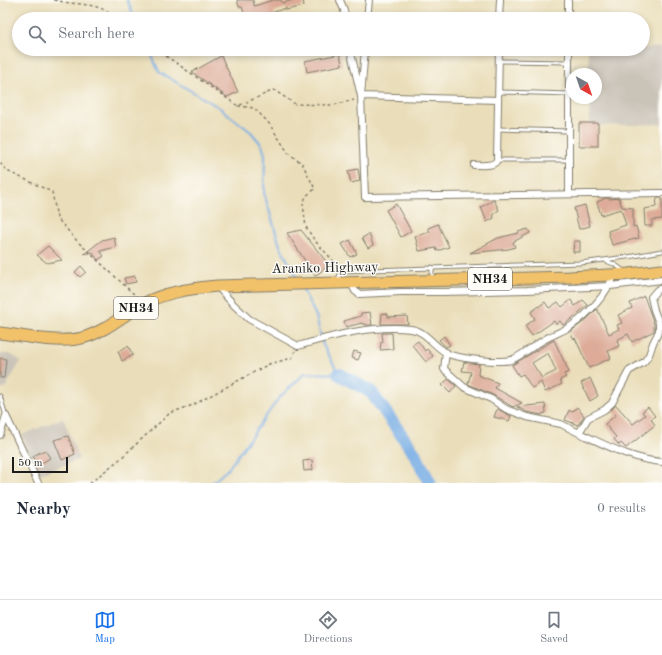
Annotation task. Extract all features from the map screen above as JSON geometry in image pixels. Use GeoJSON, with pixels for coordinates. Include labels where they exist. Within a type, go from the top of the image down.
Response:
{"type":"FeatureCollection","features":[{"type":"Feature","properties":{"kind":"highway","name":"Araniko Highway"},"geometry":{"type":"LineString","coordinates":[[0,333],[60,340],[81,338],[98,332],[144,304],[162,295],[180,290],[217,286],[519,278],[545,283],[611,281],[629,274],[662,270]]}},
{"type":"Feature","properties":{"kind":"street"},"geometry":{"type":"LineString","coordinates":[[340,0],[344,12]]}},
{"type":"Feature","properties":{"kind":"street"},"geometry":{"type":"LineString","coordinates":[[368,12],[369,0]]}},
{"type":"Feature","properties":{"kind":"street"},"geometry":{"type":"LineString","coordinates":[[499,12],[500,0]]}},
{"type":"Feature","properties":{"kind":"street"},"geometry":{"type":"LineString","coordinates":[[568,0],[568,12]]}},
{"type":"Feature","properties":{"kind":"street"},"geometry":{"type":"LineString","coordinates":[[352,56],[361,96]]}},
{"type":"Feature","properties":{"kind":"street"},"geometry":{"type":"LineString","coordinates":[[364,56],[361,96],[365,197],[662,193]]}},
{"type":"Feature","properties":{"kind":"street"},"geometry":{"type":"LineString","coordinates":[[474,165],[493,164],[498,160],[499,56]]}},
{"type":"Feature","properties":{"kind":"street"},"geometry":{"type":"LineString","coordinates":[[569,56],[569,68]]}},
{"type":"Feature","properties":{"kind":"street"},"geometry":{"type":"LineString","coordinates":[[361,96],[498,100]]}},
{"type":"Feature","properties":{"kind":"street"},"geometry":{"type":"LineString","coordinates":[[569,104],[570,194]]}},
{"type":"Feature","properties":{"kind":"street"},"geometry":{"type":"LineString","coordinates":[[217,286],[234,305],[249,318],[298,346],[356,331],[412,329],[423,333],[439,348],[450,355],[500,362],[512,360],[545,339],[571,326],[592,307],[611,281],[662,280]]}},
{"type":"Feature","properties":{"kind":"street"},"geometry":{"type":"LineString","coordinates":[[351,283],[355,291],[359,294],[510,290],[545,283]]}},
{"type":"Feature","properties":{"kind":"street"},"geometry":{"type":"LineString","coordinates":[[579,433],[588,418],[604,410],[612,403],[629,371],[644,362],[649,355],[659,331],[659,323],[651,297],[657,290],[662,288]]}},
{"type":"Feature","properties":{"kind":"street"},"geometry":{"type":"LineString","coordinates":[[446,352],[444,368],[464,387],[491,399],[506,410],[527,417],[561,424],[626,454],[662,462]]}},
{"type":"Feature","properties":{"kind":"street"},"geometry":{"type":"LineString","coordinates":[[0,435],[6,416]]}},
{"type":"Feature","properties":{"kind":"street"},"geometry":{"type":"LineString","coordinates":[[6,416],[38,483]]}},
{"type":"Feature","properties":{"kind":"lane"},"geometry":{"type":"LineString","coordinates":[[499,61],[569,62]]}},
{"type":"Feature","properties":{"kind":"lane"},"geometry":{"type":"LineString","coordinates":[[498,92],[566,94]]}},
{"type":"Feature","properties":{"kind":"lane"},"geometry":{"type":"LineString","coordinates":[[498,129],[569,131]]}},
{"type":"Feature","properties":{"kind":"lane"},"geometry":{"type":"LineString","coordinates":[[498,160],[569,160]]}},
{"type":"Feature","properties":{"kind":"lane"},"geometry":{"type":"LineString","coordinates":[[337,283],[341,271],[581,263],[662,251]]}},
{"type":"Feature","properties":{"kind":"lane"},"geometry":{"type":"LineString","coordinates":[[605,260],[629,274]]}},
{"type":"Feature","properties":{"kind":"lane"},"geometry":{"type":"LineString","coordinates":[[544,265],[545,283]]}},
{"type":"Feature","properties":{"kind":"lane"},"geometry":{"type":"LineString","coordinates":[[479,266],[479,280]]}},
{"type":"Feature","properties":{"kind":"lane"},"geometry":{"type":"LineString","coordinates":[[518,266],[519,278]]}},
{"type":"Feature","properties":{"kind":"lane"},"geometry":{"type":"LineString","coordinates":[[432,267],[432,281]]}},
{"type":"Feature","properties":{"kind":"lane"},"geometry":{"type":"LineString","coordinates":[[453,267],[453,280]]}},
{"type":"Feature","properties":{"kind":"lane"},"geometry":{"type":"LineString","coordinates":[[366,270],[367,282]]}},
{"type":"Feature","properties":{"kind":"lane"},"geometry":{"type":"LineString","coordinates":[[505,279],[510,290]]}},
{"type":"Feature","properties":{"kind":"lane"},"geometry":{"type":"LineString","coordinates":[[0,396],[6,416]]}},
{"type":"Feature","properties":{"kind":"path"},"geometry":{"type":"LineString","coordinates":[[54,0],[97,4],[112,12]]}},
{"type":"Feature","properties":{"kind":"path"},"geometry":{"type":"LineString","coordinates":[[166,56],[238,106],[254,108],[268,122],[289,154],[302,163],[315,189],[306,196],[303,204],[306,228],[315,241],[337,264],[341,271]]}},
{"type":"Feature","properties":{"kind":"path"},"geometry":{"type":"LineString","coordinates":[[238,106],[274,90],[295,104],[333,105],[351,102],[361,96]]}},
{"type":"Feature","properties":{"kind":"path"},"geometry":{"type":"LineString","coordinates":[[0,163],[8,171],[52,192],[57,218],[78,242],[127,286],[144,304]]}},
{"type":"Feature","properties":{"kind":"path"},"geometry":{"type":"LineString","coordinates":[[90,483],[120,459],[170,413],[192,405],[269,364],[292,358],[298,346]]}},
{"type":"Feature","properties":{"kind":"shaded area"},"geometry":{"type":"Polygon","coordinates":[[[662,47],[662,124],[590,126],[589,104],[602,104],[602,68],[589,68],[588,56],[650,56],[650,48],[662,47]]]}},
{"type":"Feature","properties":{"kind":"shaded area"},"geometry":{"type":"Polygon","coordinates":[[[0,354],[10,354],[21,361],[5,388],[0,389],[0,354]]]}},
{"type":"Feature","properties":{"kind":"shaded area"},"geometry":{"type":"Polygon","coordinates":[[[63,418],[79,459],[38,475],[22,435],[63,418]]]}},
{"type":"Feature","properties":{"kind":"building"},"geometry":{"type":"Polygon","coordinates":[[[237,0],[253,0],[254,6],[273,0],[281,0],[282,3],[294,0],[303,0],[304,6],[286,10],[286,8],[274,12],[244,12],[242,7],[239,7],[237,0]]]}},
{"type":"Feature","properties":{"kind":"building"},"geometry":{"type":"Polygon","coordinates":[[[221,56],[238,92],[227,97],[192,72],[221,56]]]}},
{"type":"Feature","properties":{"kind":"building"},"geometry":{"type":"Polygon","coordinates":[[[330,56],[340,56],[342,65],[307,72],[305,61],[330,56]]]}},
{"type":"Feature","properties":{"kind":"building"},"geometry":{"type":"Polygon","coordinates":[[[579,123],[598,123],[598,146],[579,146],[579,123]]]}},
{"type":"Feature","properties":{"kind":"building"},"geometry":{"type":"Polygon","coordinates":[[[358,169],[360,181],[351,183],[348,171],[358,169]]]}},
{"type":"Feature","properties":{"kind":"building"},"geometry":{"type":"Polygon","coordinates":[[[606,198],[619,198],[622,207],[633,208],[633,227],[636,226],[639,238],[612,245],[608,231],[626,225],[621,209],[601,215],[597,202],[606,198]]]}},
{"type":"Feature","properties":{"kind":"building"},"geometry":{"type":"Polygon","coordinates":[[[657,198],[662,198],[662,219],[652,220],[652,226],[645,226],[644,209],[656,207],[657,198]]]}},
{"type":"Feature","properties":{"kind":"building"},"geometry":{"type":"Polygon","coordinates":[[[494,200],[499,210],[493,214],[494,218],[487,222],[481,207],[494,200]]]}},
{"type":"Feature","properties":{"kind":"building"},"geometry":{"type":"Polygon","coordinates":[[[396,204],[411,231],[401,237],[386,210],[396,204]]]}},
{"type":"Feature","properties":{"kind":"building"},"geometry":{"type":"Polygon","coordinates":[[[585,205],[590,226],[579,229],[574,208],[585,205]]]}},
{"type":"Feature","properties":{"kind":"building"},"geometry":{"type":"Polygon","coordinates":[[[438,224],[449,247],[437,251],[436,248],[419,251],[415,236],[430,232],[428,228],[438,224]]]}},
{"type":"Feature","properties":{"kind":"building"},"geometry":{"type":"Polygon","coordinates":[[[528,229],[530,233],[513,242],[515,247],[470,253],[498,238],[519,233],[518,232],[528,229]]]}},
{"type":"Feature","properties":{"kind":"building"},"geometry":{"type":"Polygon","coordinates":[[[301,230],[329,265],[315,276],[287,233],[301,230]]]}},
{"type":"Feature","properties":{"kind":"building"},"geometry":{"type":"Polygon","coordinates":[[[369,234],[373,245],[368,248],[362,238],[369,234]]]}},
{"type":"Feature","properties":{"kind":"building"},"geometry":{"type":"Polygon","coordinates":[[[114,237],[116,247],[100,251],[104,256],[98,260],[92,252],[84,254],[102,240],[114,237]]]}},
{"type":"Feature","properties":{"kind":"building"},"geometry":{"type":"Polygon","coordinates":[[[350,240],[357,254],[350,257],[342,244],[350,240]]]}},
{"type":"Feature","properties":{"kind":"building"},"geometry":{"type":"Polygon","coordinates":[[[574,241],[580,241],[580,252],[573,252],[574,241]]]}},
{"type":"Feature","properties":{"kind":"building"},"geometry":{"type":"Polygon","coordinates":[[[48,246],[62,260],[47,263],[37,255],[48,246]]]}},
{"type":"Feature","properties":{"kind":"building"},"geometry":{"type":"Polygon","coordinates":[[[81,266],[86,272],[80,277],[75,272],[81,266]]]}},
{"type":"Feature","properties":{"kind":"building"},"geometry":{"type":"Polygon","coordinates":[[[135,276],[136,282],[126,284],[124,278],[135,276]]]}},
{"type":"Feature","properties":{"kind":"building"},"geometry":{"type":"Polygon","coordinates":[[[644,296],[654,324],[654,331],[632,342],[628,334],[617,340],[619,346],[608,351],[611,358],[589,368],[575,338],[574,339],[570,332],[597,309],[609,334],[619,329],[617,325],[622,323],[618,315],[632,308],[630,303],[644,296]]]}},
{"type":"Feature","properties":{"kind":"building"},"geometry":{"type":"Polygon","coordinates":[[[571,300],[575,306],[583,300],[588,305],[565,324],[563,325],[560,321],[556,324],[554,321],[532,336],[525,326],[535,319],[531,312],[545,302],[549,308],[558,302],[562,307],[571,300]]]}},
{"type":"Feature","properties":{"kind":"building"},"geometry":{"type":"Polygon","coordinates":[[[370,312],[372,325],[362,323],[346,327],[344,321],[361,316],[361,313],[370,312]]]}},
{"type":"Feature","properties":{"kind":"building"},"geometry":{"type":"Polygon","coordinates":[[[382,313],[388,314],[388,317],[407,316],[408,324],[381,324],[382,313]]]}},
{"type":"Feature","properties":{"kind":"building"},"geometry":{"type":"Polygon","coordinates":[[[382,333],[392,333],[393,349],[380,350],[381,342],[383,342],[382,333]]]}},
{"type":"Feature","properties":{"kind":"building"},"geometry":{"type":"Polygon","coordinates":[[[444,336],[450,345],[446,347],[439,340],[444,336]]]}},
{"type":"Feature","properties":{"kind":"building"},"geometry":{"type":"Polygon","coordinates":[[[554,340],[569,372],[564,374],[566,377],[560,380],[562,384],[545,392],[541,382],[532,388],[523,374],[519,376],[512,365],[554,340]],[[548,353],[532,363],[542,378],[556,371],[548,353]]]}},
{"type":"Feature","properties":{"kind":"building"},"geometry":{"type":"Polygon","coordinates":[[[418,341],[425,351],[427,349],[433,356],[426,362],[412,345],[418,341]]]}},
{"type":"Feature","properties":{"kind":"building"},"geometry":{"type":"Polygon","coordinates":[[[128,346],[133,355],[122,361],[118,351],[128,346]]]}},
{"type":"Feature","properties":{"kind":"building"},"geometry":{"type":"Polygon","coordinates":[[[354,351],[361,353],[358,360],[352,358],[354,351]]]}},
{"type":"Feature","properties":{"kind":"building"},"geometry":{"type":"Polygon","coordinates":[[[0,358],[6,359],[4,378],[0,378],[0,358]]]}},
{"type":"Feature","properties":{"kind":"building"},"geometry":{"type":"Polygon","coordinates":[[[464,362],[479,364],[478,375],[498,383],[495,388],[522,403],[513,407],[493,395],[468,384],[471,372],[462,371],[464,362]]]}},
{"type":"Feature","properties":{"kind":"building"},"geometry":{"type":"Polygon","coordinates":[[[590,378],[598,396],[590,401],[581,383],[590,378]]]}},
{"type":"Feature","properties":{"kind":"building"},"geometry":{"type":"Polygon","coordinates":[[[448,379],[456,386],[450,393],[442,385],[448,379]]]}},
{"type":"Feature","properties":{"kind":"building"},"geometry":{"type":"Polygon","coordinates":[[[545,404],[546,413],[542,415],[527,412],[517,407],[545,404]]]}},
{"type":"Feature","properties":{"kind":"building"},"geometry":{"type":"Polygon","coordinates":[[[616,405],[633,424],[645,415],[642,412],[648,407],[655,416],[651,419],[655,425],[626,448],[621,443],[619,445],[614,439],[616,437],[605,424],[616,415],[611,410],[616,405]]]}},
{"type":"Feature","properties":{"kind":"building"},"geometry":{"type":"Polygon","coordinates":[[[577,407],[584,416],[578,425],[565,420],[569,410],[572,412],[577,407]]]}},
{"type":"Feature","properties":{"kind":"building"},"geometry":{"type":"Polygon","coordinates":[[[497,409],[511,416],[509,421],[494,417],[497,409]]]}},
{"type":"Feature","properties":{"kind":"building"},"geometry":{"type":"Polygon","coordinates":[[[68,436],[75,454],[62,460],[54,440],[68,436]]]}},
{"type":"Feature","properties":{"kind":"building"},"geometry":{"type":"Polygon","coordinates":[[[45,450],[50,458],[38,465],[33,456],[45,450]]]}},
{"type":"Feature","properties":{"kind":"building"},"geometry":{"type":"Polygon","coordinates":[[[312,460],[313,470],[304,471],[303,461],[312,460]]]}},
{"type":"Feature","properties":{"kind":"waterway"},"geometry":{"type":"LineString","coordinates":[[127,0],[132,12]]}},
{"type":"Feature","properties":{"kind":"waterway"},"geometry":{"type":"LineString","coordinates":[[152,56],[159,72],[220,108],[251,132],[262,145],[265,155],[264,193],[280,246],[298,280]]}},
{"type":"Feature","properties":{"kind":"waterway"},"geometry":{"type":"LineString","coordinates":[[302,288],[316,316],[323,345],[339,374]]}},
{"type":"Feature","properties":{"kind":"waterway"},"geometry":{"type":"LineString","coordinates":[[212,483],[228,469],[279,398],[305,373],[339,374]]}},
{"type":"Feature","properties":{"kind":"waterway"},"geometry":{"type":"LineString","coordinates":[[339,374],[371,392],[415,454],[430,483]]}}]}
